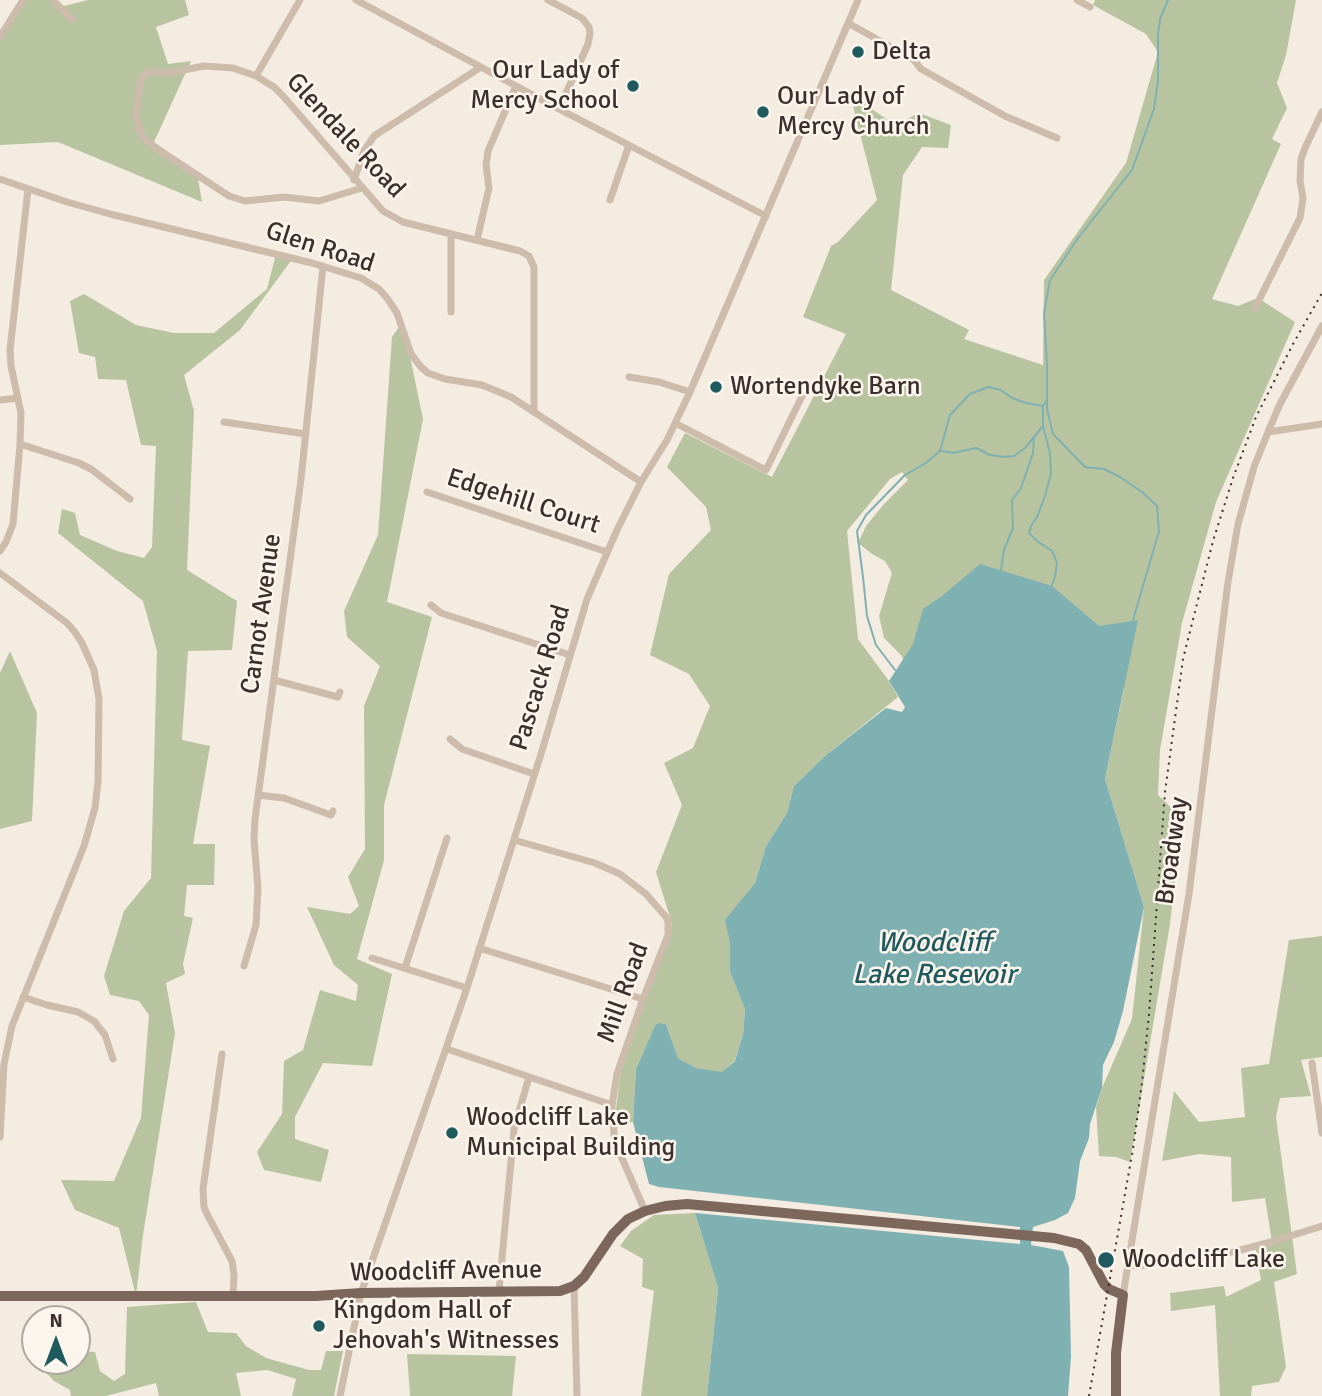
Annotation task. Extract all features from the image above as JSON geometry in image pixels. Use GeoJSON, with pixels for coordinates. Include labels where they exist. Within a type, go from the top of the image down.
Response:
{"type":"FeatureCollection","features":[{"type":"Feature","properties":{"kind":"main road","name":"Woodcliff Avenue"},"geometry":{"type":"LineString","coordinates":[[0,1296],[316,1296],[560,1291],[574,1286],[584,1277],[620,1226],[628,1219],[645,1211],[687,1204],[1065,1240],[1079,1244],[1086,1250],[1104,1284],[1123,1295]]}},
{"type":"Feature","properties":{"kind":"main road","name":"Broadway"},"geometry":{"type":"LineString","coordinates":[[1116,1396],[1117,1336],[1123,1295]]}},
{"type":"Feature","properties":{"kind":"street"},"geometry":{"type":"LineString","coordinates":[[0,37],[23,0]]}},
{"type":"Feature","properties":{"kind":"street"},"geometry":{"type":"LineString","coordinates":[[53,0],[72,19]]}},
{"type":"Feature","properties":{"kind":"street"},"geometry":{"type":"LineString","coordinates":[[256,76],[300,0]]}},
{"type":"Feature","properties":{"kind":"street"},"geometry":{"type":"LineString","coordinates":[[356,0],[766,216]]}},
{"type":"Feature","properties":{"kind":"street"},"geometry":{"type":"LineString","coordinates":[[548,0],[582,18],[590,33],[588,44],[559,109]]}},
{"type":"Feature","properties":{"kind":"street","name":"Pascack Road"},"geometry":{"type":"LineString","coordinates":[[340,1396],[362,1293],[467,988],[587,599],[641,482],[667,440],[690,392],[858,0]]}},
{"type":"Feature","properties":{"kind":"street"},"geometry":{"type":"LineString","coordinates":[[1077,0],[1090,7]]}},
{"type":"Feature","properties":{"kind":"street"},"geometry":{"type":"LineString","coordinates":[[848,23],[914,60],[921,69],[993,110],[1057,138]]}},
{"type":"Feature","properties":{"kind":"street","name":"Glendale Road"},"geometry":{"type":"LineString","coordinates":[[362,188],[319,201],[284,197],[253,202],[237,200],[150,144],[142,136],[136,113],[143,76],[149,72],[168,73],[204,66],[233,68],[256,76],[283,96],[354,180],[362,188],[379,208],[393,218],[525,253],[533,261],[534,267],[534,411]]}},
{"type":"Feature","properties":{"kind":"street"},"geometry":{"type":"LineString","coordinates":[[354,180],[364,151],[374,136],[481,67]]}},
{"type":"Feature","properties":{"kind":"street"},"geometry":{"type":"LineString","coordinates":[[477,240],[489,188],[486,165],[488,151],[516,86]]}},
{"type":"Feature","properties":{"kind":"street"},"geometry":{"type":"LineString","coordinates":[[1255,308],[1300,218],[1303,198],[1300,181],[1301,159],[1322,114]]}},
{"type":"Feature","properties":{"kind":"street"},"geometry":{"type":"LineString","coordinates":[[610,200],[629,145]]}},
{"type":"Feature","properties":{"kind":"street","name":"Glen Road"},"geometry":{"type":"LineString","coordinates":[[0,179],[110,214],[323,266],[361,278],[379,289],[394,306],[411,354],[428,373],[499,391],[641,482]]}},
{"type":"Feature","properties":{"kind":"street"},"geometry":{"type":"LineString","coordinates":[[0,551],[13,524],[20,444],[21,413],[10,350],[27,189]]}},
{"type":"Feature","properties":{"kind":"street"},"geometry":{"type":"LineString","coordinates":[[451,234],[451,312]]}},
{"type":"Feature","properties":{"kind":"street","name":"Carnot Avenue"},"geometry":{"type":"LineString","coordinates":[[244,966],[253,940],[258,906],[254,840],[258,795],[306,434],[323,266]]}},
{"type":"Feature","properties":{"kind":"street","name":"Broadway"},"geometry":{"type":"LineString","coordinates":[[1123,1295],[1189,894],[1232,552],[1245,495],[1268,432],[1322,326]]}},
{"type":"Feature","properties":{"kind":"street"},"geometry":{"type":"LineString","coordinates":[[629,377],[659,382],[690,392]]}},
{"type":"Feature","properties":{"kind":"street"},"geometry":{"type":"LineString","coordinates":[[675,423],[766,470],[804,392]]}},
{"type":"Feature","properties":{"kind":"street"},"geometry":{"type":"LineString","coordinates":[[0,400],[18,398]]}},
{"type":"Feature","properties":{"kind":"street"},"geometry":{"type":"LineString","coordinates":[[224,422],[306,434]]}},
{"type":"Feature","properties":{"kind":"street"},"geometry":{"type":"LineString","coordinates":[[1268,432],[1322,424]]}},
{"type":"Feature","properties":{"kind":"street"},"geometry":{"type":"LineString","coordinates":[[20,444],[79,463],[130,499]]}},
{"type":"Feature","properties":{"kind":"street","name":"Edgehill Court"},"geometry":{"type":"LineString","coordinates":[[427,492],[607,552]]}},
{"type":"Feature","properties":{"kind":"street"},"geometry":{"type":"LineString","coordinates":[[0,573],[74,631],[89,656],[99,699],[99,782],[91,825],[12,1026],[7,1045],[0,1137]]}},
{"type":"Feature","properties":{"kind":"street"},"geometry":{"type":"LineString","coordinates":[[431,605],[441,613],[570,655]]}},
{"type":"Feature","properties":{"kind":"street"},"geometry":{"type":"LineString","coordinates":[[274,680],[338,697],[340,692]]}},
{"type":"Feature","properties":{"kind":"street"},"geometry":{"type":"LineString","coordinates":[[450,739],[462,749],[534,774]]}},
{"type":"Feature","properties":{"kind":"street"},"geometry":{"type":"LineString","coordinates":[[258,795],[284,798],[331,815],[333,811]]}},
{"type":"Feature","properties":{"kind":"street"},"geometry":{"type":"LineString","coordinates":[[405,968],[447,838]]}},
{"type":"Feature","properties":{"kind":"street","name":"Mill Road"},"geometry":{"type":"LineString","coordinates":[[514,840],[608,867],[635,884],[666,917],[668,935],[617,1074],[612,1104],[618,1149],[645,1211]]}},
{"type":"Feature","properties":{"kind":"street"},"geometry":{"type":"LineString","coordinates":[[479,948],[643,999]]}},
{"type":"Feature","properties":{"kind":"street"},"geometry":{"type":"LineString","coordinates":[[372,958],[467,988]]}},
{"type":"Feature","properties":{"kind":"street"},"geometry":{"type":"LineString","coordinates":[[23,996],[37,1003],[78,1012],[94,1021],[105,1035],[113,1059]]}},
{"type":"Feature","properties":{"kind":"street"},"geometry":{"type":"LineString","coordinates":[[446,1049],[612,1104]]}},
{"type":"Feature","properties":{"kind":"street"},"geometry":{"type":"LineString","coordinates":[[222,1054],[203,1189],[204,1207],[232,1261],[233,1295]]}},
{"type":"Feature","properties":{"kind":"street"},"geometry":{"type":"LineString","coordinates":[[1312,1063],[1322,1133]]}},
{"type":"Feature","properties":{"kind":"street"},"geometry":{"type":"LineString","coordinates":[[499,1292],[514,1129],[529,1077]]}},
{"type":"Feature","properties":{"kind":"street"},"geometry":{"type":"LineString","coordinates":[[1128,1265],[1139,1266],[1233,1252],[1322,1226]]}},
{"type":"Feature","properties":{"kind":"street"},"geometry":{"type":"LineString","coordinates":[[574,1286],[577,1396]]}},
{"type":"Feature","properties":{"kind":"green space"},"geometry":{"type":"Polygon","coordinates":[[[20,0],[55,0],[64,6],[88,0],[185,0],[189,15],[156,27],[168,64],[191,61],[154,142],[197,173],[202,202],[58,142],[0,145],[0,34],[20,0]]]}},
{"type":"Feature","properties":{"kind":"green space"},"geometry":{"type":"Polygon","coordinates":[[[1095,0],[1296,0],[1286,55],[1277,83],[1287,108],[1272,139],[1281,144],[1212,299],[1238,306],[1258,298],[1295,322],[1216,502],[1182,623],[1160,750],[1158,795],[1182,818],[1170,924],[1130,1162],[1116,1157],[1099,1156],[1096,1108],[1132,1019],[1144,907],[1105,779],[1124,689],[923,687],[900,654],[884,638],[879,616],[892,573],[885,561],[858,543],[866,526],[908,480],[902,472],[890,479],[847,531],[858,639],[898,697],[826,755],[794,786],[787,813],[766,846],[755,883],[726,920],[730,943],[730,972],[745,1009],[743,1034],[735,1060],[722,1073],[696,1068],[678,1058],[666,1024],[659,1023],[636,1069],[633,1122],[614,1124],[621,1070],[672,924],[656,872],[682,805],[664,763],[693,748],[710,706],[689,674],[650,655],[669,574],[711,530],[706,507],[667,467],[685,433],[772,477],[846,334],[803,317],[831,246],[838,242],[877,200],[850,94],[895,125],[919,113],[951,125],[948,148],[922,147],[903,175],[891,290],[969,330],[964,339],[1043,365],[1044,280],[1126,163],[1158,52],[1146,34],[1093,5],[1095,0]]]}},
{"type":"Feature","properties":{"kind":"green space"},"geometry":{"type":"Polygon","coordinates":[[[276,254],[293,258],[240,330],[184,375],[194,411],[187,570],[237,601],[232,650],[188,651],[182,740],[210,746],[193,844],[215,844],[214,885],[187,885],[184,916],[193,918],[183,964],[185,974],[166,983],[175,1033],[136,1296],[119,1228],[75,1210],[61,1180],[114,1181],[141,1118],[149,1015],[139,1001],[110,995],[104,976],[124,911],[151,878],[157,651],[143,601],[58,533],[62,509],[75,513],[80,535],[117,551],[144,558],[152,547],[156,446],[141,445],[126,380],[98,379],[95,357],[79,353],[70,301],[84,294],[136,325],[174,333],[214,333],[267,289],[276,254]]]}},
{"type":"Feature","properties":{"kind":"green space"},"geometry":{"type":"Polygon","coordinates":[[[401,324],[423,419],[387,602],[432,617],[384,805],[384,860],[357,959],[392,974],[372,1066],[323,1063],[295,1117],[295,1139],[329,1150],[321,1182],[264,1170],[257,1152],[282,1114],[284,1061],[303,1050],[320,990],[356,1001],[358,985],[334,965],[307,907],[350,914],[359,906],[348,877],[365,849],[364,706],[380,666],[347,637],[344,611],[378,535],[392,337],[401,324]]]}},
{"type":"Feature","properties":{"kind":"green space"},"geometry":{"type":"Polygon","coordinates":[[[10,651],[37,713],[32,821],[0,829],[0,673],[10,651]]]}},
{"type":"Feature","properties":{"kind":"green space"},"geometry":{"type":"Polygon","coordinates":[[[1322,936],[1322,1057],[1301,1060],[1311,1096],[1280,1098],[1276,1117],[1297,1274],[1274,1282],[1286,1367],[1279,1382],[1252,1386],[1251,1396],[1220,1396],[1215,1305],[1171,1311],[1170,1293],[1224,1286],[1226,1297],[1261,1280],[1255,1245],[1272,1242],[1265,1198],[1232,1202],[1231,1157],[1199,1154],[1162,1161],[1174,1091],[1199,1122],[1245,1117],[1241,1068],[1269,1064],[1289,940],[1322,936]]]}},
{"type":"Feature","properties":{"kind":"green space"},"geometry":{"type":"Polygon","coordinates":[[[695,1213],[718,1288],[707,1396],[641,1396],[654,1291],[642,1287],[643,1259],[620,1246],[631,1231],[654,1215],[695,1213]]]}},
{"type":"Feature","properties":{"kind":"green space"},"geometry":{"type":"Polygon","coordinates":[[[196,1302],[208,1332],[236,1333],[246,1346],[266,1358],[309,1370],[321,1370],[326,1351],[343,1351],[334,1396],[292,1396],[296,1379],[267,1370],[236,1373],[241,1396],[159,1396],[156,1383],[106,1396],[71,1396],[70,1390],[48,1375],[91,1375],[91,1352],[95,1352],[100,1371],[114,1381],[125,1374],[127,1307],[196,1302]]]}},
{"type":"Feature","properties":{"kind":"green space"},"geometry":{"type":"Polygon","coordinates":[[[407,1354],[516,1356],[512,1396],[410,1396],[407,1354]]]}},
{"type":"Feature","properties":{"kind":"water","name":"Woodcliff Lake Resevoir"},"geometry":{"type":"Polygon","coordinates":[[[980,564],[1052,586],[1099,626],[1138,620],[1105,779],[1144,907],[1123,1011],[1114,1042],[1103,1065],[1102,1088],[1080,1161],[1075,1198],[1068,1213],[1033,1227],[1031,1245],[1063,1251],[1069,1267],[1071,1356],[1068,1396],[707,1396],[718,1288],[695,1213],[1020,1244],[1020,1227],[649,1184],[633,1122],[636,1069],[655,1026],[659,1023],[666,1024],[678,1058],[696,1068],[722,1072],[735,1061],[743,1034],[745,1009],[730,972],[730,943],[725,920],[755,883],[766,846],[787,813],[794,786],[826,755],[886,708],[902,712],[905,707],[889,681],[913,644],[923,609],[980,564]]]}},
{"type":"Feature","properties":{"kind":"waterway"},"geometry":{"type":"LineString","coordinates":[[1133,620],[1159,531],[1157,506],[1120,477],[1104,469],[1085,467],[1053,434],[1047,409],[1044,313],[1050,280],[1078,238],[1132,170],[1154,109],[1158,81],[1160,19],[1168,0]]}},
{"type":"Feature","properties":{"kind":"waterway"},"geometry":{"type":"LineString","coordinates":[[895,670],[876,645],[867,616],[857,531],[866,515],[905,475],[940,451],[950,415],[970,394],[988,387],[1001,390],[1026,403],[1043,406],[1047,400]]}},
{"type":"Feature","properties":{"kind":"waterway"},"geometry":{"type":"LineString","coordinates":[[1043,406],[1043,426],[1050,453],[1051,474],[1029,533],[1052,551],[1057,563],[1052,585]]}},
{"type":"Feature","properties":{"kind":"waterway"},"geometry":{"type":"LineString","coordinates":[[942,451],[953,453],[976,448],[990,455],[1014,456],[1025,448],[1043,426]]}},
{"type":"Feature","properties":{"kind":"waterway"},"geometry":{"type":"LineString","coordinates":[[1001,570],[1004,550],[1013,528],[1012,500],[1021,488],[1033,453],[1034,438]]}},
{"type":"Feature","properties":{"kind":"railway"},"geometry":{"type":"LineString","coordinates":[[1089,1396],[1133,1149],[1142,1083],[1165,792],[1183,659],[1213,541],[1256,417],[1322,293]]}},
{"type":"Feature","properties":{"kind":"place","name":"Delta"},"geometry":{"type":"Point","coordinates":[858,52]}},
{"type":"Feature","properties":{"kind":"place","name":"Our Lady of Mercy School"},"geometry":{"type":"Point","coordinates":[633,86]}},
{"type":"Feature","properties":{"kind":"place","name":"Our Lady of Mercy Church"},"geometry":{"type":"Point","coordinates":[763,112]}},
{"type":"Feature","properties":{"kind":"place","name":"Wortendyke Barn"},"geometry":{"type":"Point","coordinates":[716,387]}},
{"type":"Feature","properties":{"kind":"place","name":"Woodcliff Lake Municipal Building"},"geometry":{"type":"Point","coordinates":[452,1133]}},
{"type":"Feature","properties":{"kind":"place","name":"Woodcliff Lake"},"geometry":{"type":"Point","coordinates":[1106,1260]}},
{"type":"Feature","properties":{"kind":"place","name":"Kingdom Hall of Jehovah's Witnesses"},"geometry":{"type":"Point","coordinates":[319,1326]}}]}
